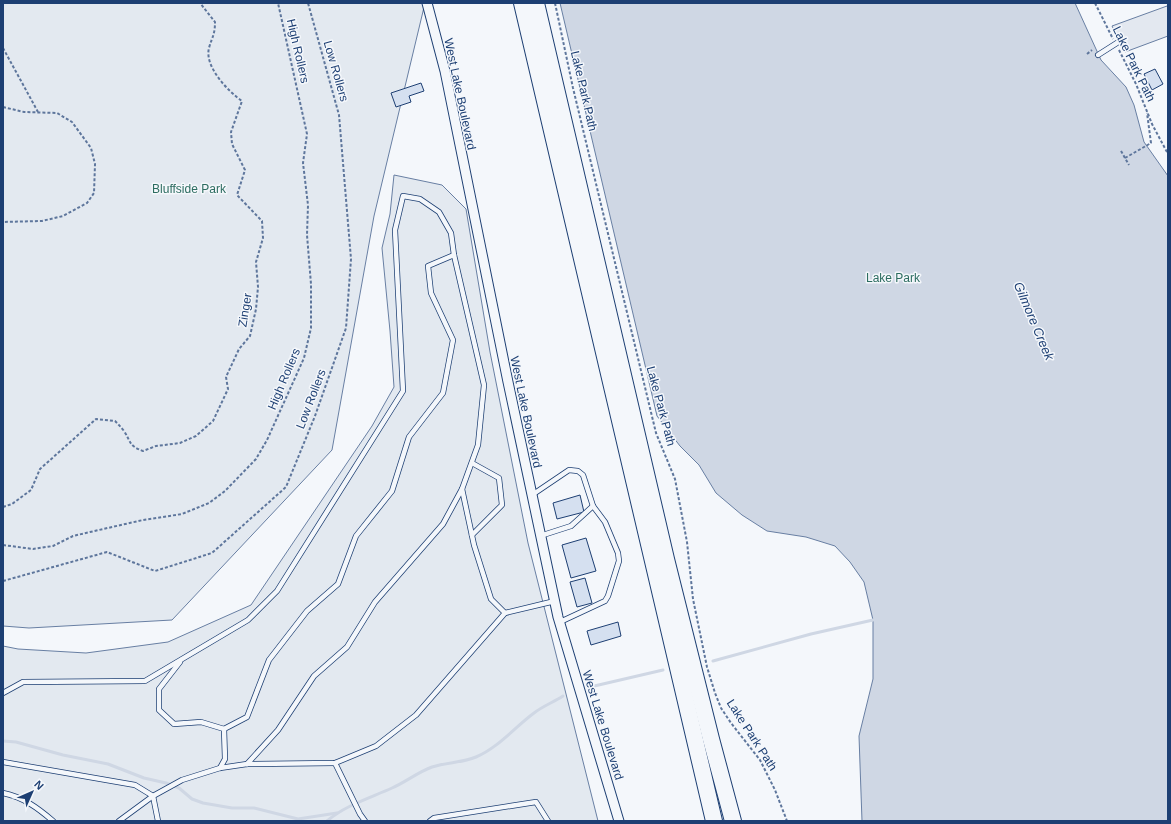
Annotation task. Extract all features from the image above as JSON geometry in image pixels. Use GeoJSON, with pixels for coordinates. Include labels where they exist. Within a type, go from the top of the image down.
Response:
{"type":"FeatureCollection","features":[{"type":"Feature","properties":{"kind":"highway"},"geometry":{"type":"LineString","coordinates":[[522,3],[714,821]]}},
{"type":"Feature","properties":{"kind":"highway"},"geometry":{"type":"LineString","coordinates":[[536,3],[668,566],[733,821]]}},
{"type":"Feature","properties":{"kind":"street","name":"West Lake Boulevard"},"geometry":{"type":"LineString","coordinates":[[426,4],[445,71],[508,382],[555,601],[619,821]]}},
{"type":"Feature","properties":{"kind":"lane"},"geometry":{"type":"LineString","coordinates":[[1098,55],[1120,41]]}},
{"type":"Feature","properties":{"kind":"lane"},"geometry":{"type":"LineString","coordinates":[[3,693],[23,682],[145,681],[248,620],[277,591],[403,391],[395,230],[403,196],[420,199],[439,212],[451,233],[454,254],[484,385],[478,445],[462,489],[443,524],[375,602],[347,647],[314,676],[278,730],[247,764]]}},
{"type":"Feature","properties":{"kind":"lane"},"geometry":{"type":"LineString","coordinates":[[183,658],[159,689],[159,710],[174,724],[201,722],[224,729],[247,717],[269,660],[307,611],[338,584],[356,536],[392,491],[409,437],[443,393],[453,340],[431,293],[428,266],[454,254]]}},
{"type":"Feature","properties":{"kind":"lane"},"geometry":{"type":"LineString","coordinates":[[472,463],[499,478],[502,505],[472,535]]}},
{"type":"Feature","properties":{"kind":"lane"},"geometry":{"type":"LineString","coordinates":[[532,495],[569,470],[578,471],[583,475],[593,506],[605,522],[618,553],[619,561],[608,596],[604,601],[560,622]]}},
{"type":"Feature","properties":{"kind":"lane"},"geometry":{"type":"LineString","coordinates":[[462,489],[472,535],[491,599],[505,613]]}},
{"type":"Feature","properties":{"kind":"lane"},"geometry":{"type":"LineString","coordinates":[[540,536],[572,526],[593,506]]}},
{"type":"Feature","properties":{"kind":"lane"},"geometry":{"type":"LineString","coordinates":[[119,821],[152,796],[182,780],[220,768],[247,764],[335,763],[376,746],[416,715],[505,613],[555,601]]}},
{"type":"Feature","properties":{"kind":"lane"},"geometry":{"type":"LineString","coordinates":[[220,768],[225,759],[224,729]]}},
{"type":"Feature","properties":{"kind":"lane"},"geometry":{"type":"LineString","coordinates":[[3,762],[135,785],[152,796],[158,821]]}},
{"type":"Feature","properties":{"kind":"lane"},"geometry":{"type":"LineString","coordinates":[[335,763],[360,814],[365,821]]}},
{"type":"Feature","properties":{"kind":"lane"},"geometry":{"type":"LineString","coordinates":[[3,793],[15,795],[37,807],[53,821]]}},
{"type":"Feature","properties":{"kind":"lane"},"geometry":{"type":"LineString","coordinates":[[430,821],[434,818],[536,802],[548,821]]}},
{"type":"Feature","properties":{"kind":"path","name":"Zinger"},"geometry":{"type":"LineString","coordinates":[[3,507],[12,504],[31,490],[40,469],[96,419],[115,421],[124,431],[129,442],[135,448],[144,451],[156,446],[180,443],[196,436],[213,421],[228,389],[226,377],[239,349],[250,336],[256,309],[258,288],[256,262],[263,238],[262,221],[238,195],[245,170],[232,144],[230,132],[242,101],[232,94],[220,81],[210,63],[208,50],[215,31],[215,22],[200,3]]}},
{"type":"Feature","properties":{"kind":"path","name":"High Rollers"},"geometry":{"type":"LineString","coordinates":[[3,545],[33,549],[53,546],[73,536],[143,520],[182,514],[209,503],[225,491],[256,459],[267,440],[304,358],[311,328],[311,284],[307,235],[308,205],[303,163],[307,134],[278,3]]}},
{"type":"Feature","properties":{"kind":"path","name":"Low Rollers"},"geometry":{"type":"LineString","coordinates":[[3,580],[106,552],[155,570],[212,553],[286,487],[315,416],[346,328],[351,259],[339,115],[308,3]]}},
{"type":"Feature","properties":{"kind":"path","name":"Lake Park Path"},"geometry":{"type":"LineString","coordinates":[[555,3],[573,88],[656,433],[675,479],[687,542],[693,599],[707,667],[721,708],[760,760],[775,790],[787,821]]}},
{"type":"Feature","properties":{"kind":"path","name":"Lake Park Path"},"geometry":{"type":"LineString","coordinates":[[1095,3],[1125,60],[1152,124],[1168,154]]}},
{"type":"Feature","properties":{"kind":"path"},"geometry":{"type":"LineString","coordinates":[[3,48],[38,112]]}},
{"type":"Feature","properties":{"kind":"path"},"geometry":{"type":"LineString","coordinates":[[1087,54],[1096,48]]}},
{"type":"Feature","properties":{"kind":"path"},"geometry":{"type":"LineString","coordinates":[[3,107],[24,112],[57,113],[72,122],[91,148],[95,164],[94,193],[87,203],[63,216],[42,221],[3,222]]}},
{"type":"Feature","properties":{"kind":"path"},"geometry":{"type":"LineString","coordinates":[[1125,158],[1151,143],[1146,107]]}},
{"type":"Feature","properties":{"kind":"path"},"geometry":{"type":"LineString","coordinates":[[1121,151],[1129,165]]}},
{"type":"Feature","properties":{"kind":"green space","name":"Bluffside Park"},"geometry":{"type":"Polygon","coordinates":[[[3,3],[425,3],[374,216],[332,450],[172,620],[29,628],[3,626],[3,3]]]}},
{"type":"Feature","properties":{"kind":"green space"},"geometry":{"type":"Polygon","coordinates":[[[394,175],[442,185],[466,209],[490,352],[528,543],[598,821],[3,821],[3,646],[18,649],[86,653],[168,642],[251,605],[372,426],[394,387],[382,248],[390,214],[394,175]]]}},
{"type":"Feature","properties":{"kind":"shaded area"},"geometry":{"type":"Polygon","coordinates":[[[1167,6],[1168,36],[1125,52],[1112,26],[1167,6]]]}},
{"type":"Feature","properties":{"kind":"water","name":"Lake Park"},"geometry":{"type":"Polygon","coordinates":[[[560,3],[1075,3],[1101,60],[1126,87],[1134,105],[1144,142],[1168,176],[1168,821],[862,821],[859,736],[873,679],[873,620],[864,582],[850,562],[835,546],[806,537],[767,531],[742,515],[716,493],[699,465],[680,446],[657,416],[560,3]]]}},
{"type":"Feature","properties":{"kind":"building"},"geometry":{"type":"Polygon","coordinates":[[[1155,69],[1163,84],[1152,90],[1144,74],[1155,69]]]}},
{"type":"Feature","properties":{"kind":"building"},"geometry":{"type":"Polygon","coordinates":[[[421,83],[424,91],[409,96],[411,102],[396,107],[391,93],[421,83]]]}},
{"type":"Feature","properties":{"kind":"building"},"geometry":{"type":"Polygon","coordinates":[[[580,495],[584,512],[557,519],[553,503],[580,495]]]}},
{"type":"Feature","properties":{"kind":"building"},"geometry":{"type":"Polygon","coordinates":[[[586,538],[596,571],[571,578],[562,545],[586,538]]]}},
{"type":"Feature","properties":{"kind":"building"},"geometry":{"type":"Polygon","coordinates":[[[585,578],[592,603],[577,607],[570,582],[585,578]]]}},
{"type":"Feature","properties":{"kind":"building"},"geometry":{"type":"Polygon","coordinates":[[[618,622],[621,636],[591,645],[587,631],[618,622]]]}},
{"type":"Feature","properties":{"kind":"waterway"},"geometry":{"type":"LineString","coordinates":[[713,661],[811,634],[873,620]]}},
{"type":"Feature","properties":{"kind":"waterway"},"geometry":{"type":"LineString","coordinates":[[590,687],[663,670]]}},
{"type":"Feature","properties":{"kind":"waterway"},"geometry":{"type":"LineString","coordinates":[[327,821],[342,810],[397,786],[427,769],[438,765],[471,759],[484,753],[527,718],[541,708],[563,696]]}},
{"type":"Feature","properties":{"kind":"waterway"},"geometry":{"type":"LineString","coordinates":[[3,741],[16,742],[63,755],[108,764],[144,778],[166,783],[179,788],[192,799],[203,803],[232,808],[254,808],[298,819],[337,813]]}},
{"type":"Feature","properties":{"kind":"water label","name":"Gilmore Creek"},"geometry":{"type":"Point","coordinates":[1034,321]}}]}
